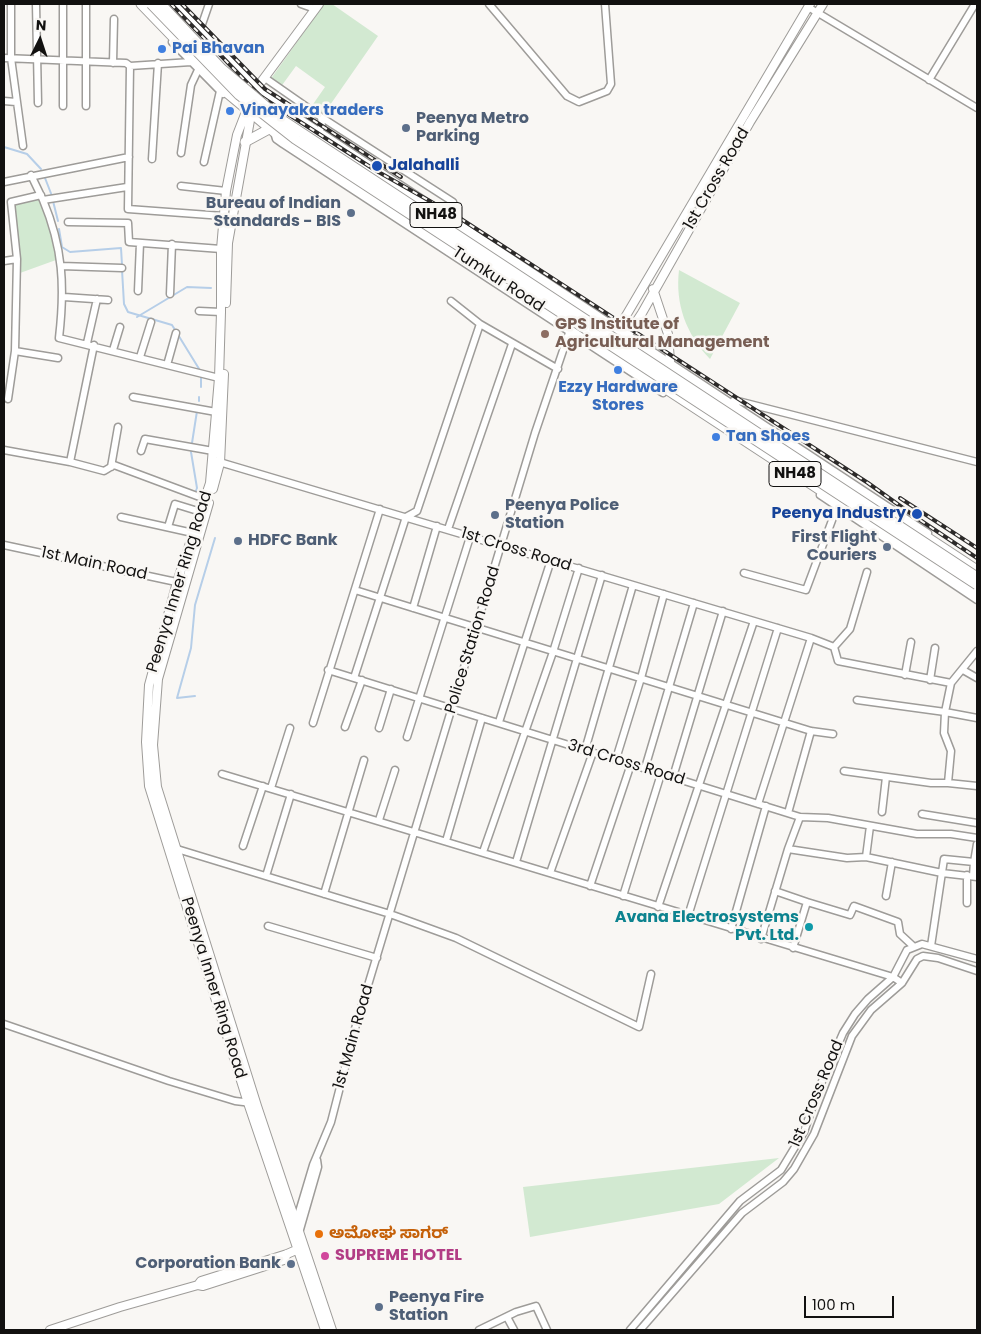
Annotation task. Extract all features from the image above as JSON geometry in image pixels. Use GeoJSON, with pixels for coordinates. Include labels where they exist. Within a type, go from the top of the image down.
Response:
{"type":"FeatureCollection","features":[{"type":"Feature","properties":{"kind":"highway","name":"Tumkur Road"},"geometry":{"type":"LineString","coordinates":[[142,4],[211,78],[271,131],[570,329],[613,355],[977,593]]}},
{"type":"Feature","properties":{"kind":"highway"},"geometry":{"type":"LineString","coordinates":[[151,4],[239,95],[295,139],[977,585]]}},
{"type":"Feature","properties":{"kind":"highway"},"geometry":{"type":"LineString","coordinates":[[161,4],[228,74],[281,119],[977,577]]}},
{"type":"Feature","properties":{"kind":"highway","name":"Tumkur Road"},"geometry":{"type":"LineString","coordinates":[[166,4],[290,119],[581,311],[618,330],[977,570]]}},
{"type":"Feature","properties":{"kind":"highway"},"geometry":{"type":"LineString","coordinates":[[245,142],[271,131]]}},
{"type":"Feature","properties":{"kind":"main road","name":"1st Cross Road"},"geometry":{"type":"LineString","coordinates":[[613,355],[627,337],[750,122],[823,4]]}},
{"type":"Feature","properties":{"kind":"main road","name":"1st Cross Road"},"geometry":{"type":"LineString","coordinates":[[604,350],[646,284],[809,5]]}},
{"type":"Feature","properties":{"kind":"main road"},"geometry":{"type":"LineString","coordinates":[[245,109],[257,89],[317,6]]}},
{"type":"Feature","properties":{"kind":"main road","name":"Peenya Inner Ring Road"},"geometry":{"type":"LineString","coordinates":[[245,109],[245,142],[228,243],[216,462],[206,499],[193,533],[158,679],[153,745],[157,787],[249,1092],[248,1103],[297,1234],[325,1330]]}},
{"type":"Feature","properties":{"kind":"main road","name":"Peenya Inner Ring Road"},"geometry":{"type":"LineString","coordinates":[[245,109],[237,135],[223,216],[221,312],[213,452],[216,462],[149,685],[146,742],[149,786],[249,1092],[256,1104],[293,1224]]}},
{"type":"Feature","properties":{"kind":"main road"},"geometry":{"type":"LineString","coordinates":[[646,284],[655,290],[668,334],[670,361]]}},
{"type":"Feature","properties":{"kind":"main road"},"geometry":{"type":"LineString","coordinates":[[50,1330],[70,1327],[198,1285],[203,1286],[284,1260],[287,1254],[301,1248]]}},
{"type":"Feature","properties":{"kind":"main road","name":"Peenya Inner Ring Road"},"geometry":{"type":"LineString","coordinates":[[301,1248],[332,1330]]}},
{"type":"Feature","properties":{"kind":"street"},"geometry":{"type":"LineString","coordinates":[[12,4],[7,58],[22,146]]}},
{"type":"Feature","properties":{"kind":"street"},"geometry":{"type":"LineString","coordinates":[[36,4],[35,60],[38,103]]}},
{"type":"Feature","properties":{"kind":"street"},"geometry":{"type":"LineString","coordinates":[[63,4],[63,106]]}},
{"type":"Feature","properties":{"kind":"street"},"geometry":{"type":"LineString","coordinates":[[86,4],[86,106]]}},
{"type":"Feature","properties":{"kind":"street"},"geometry":{"type":"LineString","coordinates":[[137,4],[198,70],[230,100],[245,109]]}},
{"type":"Feature","properties":{"kind":"street"},"geometry":{"type":"LineString","coordinates":[[175,4],[199,33]]}},
{"type":"Feature","properties":{"kind":"street"},"geometry":{"type":"LineString","coordinates":[[199,33],[209,4]]}},
{"type":"Feature","properties":{"kind":"street"},"geometry":{"type":"LineString","coordinates":[[301,4],[317,6]]}},
{"type":"Feature","properties":{"kind":"street"},"geometry":{"type":"LineString","coordinates":[[489,4],[567,96],[579,102],[608,90],[610,84],[604,4]]}},
{"type":"Feature","properties":{"kind":"street"},"geometry":{"type":"LineString","coordinates":[[929,80],[975,4]]}},
{"type":"Feature","properties":{"kind":"street"},"geometry":{"type":"LineString","coordinates":[[809,5],[818,13],[977,108]]}},
{"type":"Feature","properties":{"kind":"street"},"geometry":{"type":"LineString","coordinates":[[113,63],[114,20]]}},
{"type":"Feature","properties":{"kind":"street"},"geometry":{"type":"LineString","coordinates":[[7,58],[113,63],[130,66],[191,62]]}},
{"type":"Feature","properties":{"kind":"street"},"geometry":{"type":"LineString","coordinates":[[152,159],[158,63]]}},
{"type":"Feature","properties":{"kind":"street"},"geometry":{"type":"LineString","coordinates":[[130,66],[127,186],[129,242],[221,249]]}},
{"type":"Feature","properties":{"kind":"street"},"geometry":{"type":"LineString","coordinates":[[181,152],[191,85],[198,70]]}},
{"type":"Feature","properties":{"kind":"street"},"geometry":{"type":"LineString","coordinates":[[265,78],[454,202]]}},
{"type":"Feature","properties":{"kind":"street"},"geometry":{"type":"LineString","coordinates":[[257,89],[618,330]]}},
{"type":"Feature","properties":{"kind":"street"},"geometry":{"type":"LineString","coordinates":[[204,162],[220,91]]}},
{"type":"Feature","properties":{"kind":"street"},"geometry":{"type":"LineString","coordinates":[[4,102],[16,102]]}},
{"type":"Feature","properties":{"kind":"street"},"geometry":{"type":"LineString","coordinates":[[319,131],[322,126],[321,116]]}},
{"type":"Feature","properties":{"kind":"street"},"geometry":{"type":"LineString","coordinates":[[4,182],[31,175],[129,157]]}},
{"type":"Feature","properties":{"kind":"street"},"geometry":{"type":"LineString","coordinates":[[31,175],[47,198],[61,266],[64,296],[59,338],[90,344],[218,378]]}},
{"type":"Feature","properties":{"kind":"street"},"geometry":{"type":"LineString","coordinates":[[8,399],[14,351],[17,259],[11,202],[127,186]]}},
{"type":"Feature","properties":{"kind":"street"},"geometry":{"type":"LineString","coordinates":[[181,186],[226,191]]}},
{"type":"Feature","properties":{"kind":"street"},"geometry":{"type":"LineString","coordinates":[[128,209],[223,216]]}},
{"type":"Feature","properties":{"kind":"street"},"geometry":{"type":"LineString","coordinates":[[68,222],[128,223]]}},
{"type":"Feature","properties":{"kind":"street"},"geometry":{"type":"LineString","coordinates":[[138,291],[140,243]]}},
{"type":"Feature","properties":{"kind":"street"},"geometry":{"type":"LineString","coordinates":[[170,294],[172,244]]}},
{"type":"Feature","properties":{"kind":"street"},"geometry":{"type":"LineString","coordinates":[[4,261],[17,259]]}},
{"type":"Feature","properties":{"kind":"street"},"geometry":{"type":"LineString","coordinates":[[61,266],[122,268]]}},
{"type":"Feature","properties":{"kind":"street"},"geometry":{"type":"LineString","coordinates":[[64,296],[108,300]]}},
{"type":"Feature","properties":{"kind":"street"},"geometry":{"type":"LineString","coordinates":[[70,462],[97,299]]}},
{"type":"Feature","properties":{"kind":"street"},"geometry":{"type":"LineString","coordinates":[[452,301],[480,324],[558,369]]}},
{"type":"Feature","properties":{"kind":"street"},"geometry":{"type":"LineString","coordinates":[[199,311],[221,312]]}},
{"type":"Feature","properties":{"kind":"street","name":"Police Station Road"},"geometry":{"type":"LineString","coordinates":[[390,914],[535,433],[570,329],[581,311]]}},
{"type":"Feature","properties":{"kind":"street"},"geometry":{"type":"LineString","coordinates":[[140,357],[152,322]]}},
{"type":"Feature","properties":{"kind":"street"},"geometry":{"type":"LineString","coordinates":[[354,678],[406,517],[416,510],[480,324]]}},
{"type":"Feature","properties":{"kind":"street"},"geometry":{"type":"LineString","coordinates":[[113,350],[120,327]]}},
{"type":"Feature","properties":{"kind":"street"},"geometry":{"type":"LineString","coordinates":[[570,329],[977,600]]}},
{"type":"Feature","properties":{"kind":"street"},"geometry":{"type":"LineString","coordinates":[[167,365],[176,333]]}},
{"type":"Feature","properties":{"kind":"street"},"geometry":{"type":"LineString","coordinates":[[627,337],[670,361],[977,565]]}},
{"type":"Feature","properties":{"kind":"street"},"geometry":{"type":"LineString","coordinates":[[448,529],[512,344]]}},
{"type":"Feature","properties":{"kind":"street"},"geometry":{"type":"LineString","coordinates":[[14,351],[58,358]]}},
{"type":"Feature","properties":{"kind":"street"},"geometry":{"type":"LineString","coordinates":[[132,397],[216,412]]}},
{"type":"Feature","properties":{"kind":"street"},"geometry":{"type":"LineString","coordinates":[[728,399],[977,462]]}},
{"type":"Feature","properties":{"kind":"street"},"geometry":{"type":"LineString","coordinates":[[111,467],[118,427]]}},
{"type":"Feature","properties":{"kind":"street"},"geometry":{"type":"LineString","coordinates":[[141,451],[145,439],[213,452]]}},
{"type":"Feature","properties":{"kind":"street"},"geometry":{"type":"LineString","coordinates":[[4,450],[104,470],[114,465],[206,499]]}},
{"type":"Feature","properties":{"kind":"street","name":"1st Cross Road"},"geometry":{"type":"LineString","coordinates":[[216,462],[579,568],[811,638],[834,647]]}},
{"type":"Feature","properties":{"kind":"street"},"geometry":{"type":"LineString","coordinates":[[168,527],[175,504],[201,512]]}},
{"type":"Feature","properties":{"kind":"street"},"geometry":{"type":"LineString","coordinates":[[744,573],[806,590],[837,507]]}},
{"type":"Feature","properties":{"kind":"street"},"geometry":{"type":"LineString","coordinates":[[312,723],[380,509]]}},
{"type":"Feature","properties":{"kind":"street"},"geometry":{"type":"LineString","coordinates":[[121,517],[193,533]]}},
{"type":"Feature","properties":{"kind":"street"},"geometry":{"type":"LineString","coordinates":[[413,608],[437,526]]}},
{"type":"Feature","properties":{"kind":"street"},"geometry":{"type":"LineString","coordinates":[[407,736],[470,537]]}},
{"type":"Feature","properties":{"kind":"street","name":"1st Main Road"},"geometry":{"type":"LineString","coordinates":[[4,545],[181,583]]}},
{"type":"Feature","properties":{"kind":"street"},"geometry":{"type":"LineString","coordinates":[[499,722],[551,560]]}},
{"type":"Feature","properties":{"kind":"street"},"geometry":{"type":"LineString","coordinates":[[483,852],[553,652],[579,568]]}},
{"type":"Feature","properties":{"kind":"street"},"geometry":{"type":"LineString","coordinates":[[867,572],[850,629],[834,647],[838,661],[951,683]]}},
{"type":"Feature","properties":{"kind":"street"},"geometry":{"type":"LineString","coordinates":[[516,862],[602,575]]}},
{"type":"Feature","properties":{"kind":"street"},"geometry":{"type":"LineString","coordinates":[[585,750],[633,585]]}},
{"type":"Feature","properties":{"kind":"street"},"geometry":{"type":"LineString","coordinates":[[355,590],[784,723],[811,731],[833,734]]}},
{"type":"Feature","properties":{"kind":"street"},"geometry":{"type":"LineString","coordinates":[[616,759],[664,594]]}},
{"type":"Feature","properties":{"kind":"street"},"geometry":{"type":"LineString","coordinates":[[645,768],[694,603]]}},
{"type":"Feature","properties":{"kind":"street"},"geometry":{"type":"LineString","coordinates":[[673,777],[723,612]]}},
{"type":"Feature","properties":{"kind":"street"},"geometry":{"type":"LineString","coordinates":[[658,907],[754,621]]}},
{"type":"Feature","properties":{"kind":"street"},"geometry":{"type":"LineString","coordinates":[[688,916],[728,794],[778,628]]}},
{"type":"Feature","properties":{"kind":"street"},"geometry":{"type":"LineString","coordinates":[[758,804],[811,638]]}},
{"type":"Feature","properties":{"kind":"street"},"geometry":{"type":"LineString","coordinates":[[905,675],[911,642]]}},
{"type":"Feature","properties":{"kind":"street"},"geometry":{"type":"LineString","coordinates":[[930,680],[935,648]]}},
{"type":"Feature","properties":{"kind":"street"},"geometry":{"type":"LineString","coordinates":[[948,783],[951,751],[944,733],[945,712],[951,683],[977,651]]}},
{"type":"Feature","properties":{"kind":"street","name":"3rd Cross Road"},"geometry":{"type":"LineString","coordinates":[[328,670],[800,817],[828,818],[917,834],[951,834],[977,838]]}},
{"type":"Feature","properties":{"kind":"street"},"geometry":{"type":"LineString","coordinates":[[963,670],[977,678]]}},
{"type":"Feature","properties":{"kind":"street"},"geometry":{"type":"LineString","coordinates":[[346,727],[362,680]]}},
{"type":"Feature","properties":{"kind":"street"},"geometry":{"type":"LineString","coordinates":[[379,728],[391,689]]}},
{"type":"Feature","properties":{"kind":"street"},"geometry":{"type":"LineString","coordinates":[[857,700],[977,718]]}},
{"type":"Feature","properties":{"kind":"street"},"geometry":{"type":"LineString","coordinates":[[446,841],[482,718]]}},
{"type":"Feature","properties":{"kind":"street"},"geometry":{"type":"LineString","coordinates":[[271,788],[290,728]]}},
{"type":"Feature","properties":{"kind":"street"},"geometry":{"type":"LineString","coordinates":[[788,813],[811,731]]}},
{"type":"Feature","properties":{"kind":"street"},"geometry":{"type":"LineString","coordinates":[[550,873],[593,752]]}},
{"type":"Feature","properties":{"kind":"street"},"geometry":{"type":"LineString","coordinates":[[324,894],[347,811],[364,760]]}},
{"type":"Feature","properties":{"kind":"street"},"geometry":{"type":"LineString","coordinates":[[590,886],[631,764]]}},
{"type":"Feature","properties":{"kind":"street"},"geometry":{"type":"LineString","coordinates":[[379,820],[396,770]]}},
{"type":"Feature","properties":{"kind":"street"},"geometry":{"type":"LineString","coordinates":[[844,771],[931,783],[977,786]]}},
{"type":"Feature","properties":{"kind":"street"},"geometry":{"type":"LineString","coordinates":[[222,774],[415,831],[761,939],[893,977],[902,983]]}},
{"type":"Feature","properties":{"kind":"street"},"geometry":{"type":"LineString","coordinates":[[623,896],[662,774]]}},
{"type":"Feature","properties":{"kind":"street"},"geometry":{"type":"LineString","coordinates":[[882,812],[886,777]]}},
{"type":"Feature","properties":{"kind":"street"},"geometry":{"type":"LineString","coordinates":[[243,846],[262,786]]}},
{"type":"Feature","properties":{"kind":"street"},"geometry":{"type":"LineString","coordinates":[[266,876],[291,794]]}},
{"type":"Feature","properties":{"kind":"street"},"geometry":{"type":"LineString","coordinates":[[731,929],[766,806]]}},
{"type":"Feature","properties":{"kind":"street"},"geometry":{"type":"LineString","coordinates":[[922,814],[977,823]]}},
{"type":"Feature","properties":{"kind":"street"},"geometry":{"type":"LineString","coordinates":[[761,939],[788,849],[800,817]]}},
{"type":"Feature","properties":{"kind":"street"},"geometry":{"type":"LineString","coordinates":[[866,857],[870,826]]}},
{"type":"Feature","properties":{"kind":"street"},"geometry":{"type":"LineString","coordinates":[[967,903],[977,844]]}},
{"type":"Feature","properties":{"kind":"street"},"geometry":{"type":"LineString","coordinates":[[177,849],[390,914],[456,938],[639,1027],[651,974]]}},
{"type":"Feature","properties":{"kind":"street"},"geometry":{"type":"LineString","coordinates":[[788,849],[847,858],[866,857],[942,873],[972,876]]}},
{"type":"Feature","properties":{"kind":"street"},"geometry":{"type":"LineString","coordinates":[[931,946],[944,859],[974,862]]}},
{"type":"Feature","properties":{"kind":"street"},"geometry":{"type":"LineString","coordinates":[[886,896],[892,862]]}},
{"type":"Feature","properties":{"kind":"street"},"geometry":{"type":"LineString","coordinates":[[775,891],[850,914],[854,906],[898,922],[900,934],[913,946],[922,944],[977,960]]}},
{"type":"Feature","properties":{"kind":"street"},"geometry":{"type":"LineString","coordinates":[[794,948],[807,902]]}},
{"type":"Feature","properties":{"kind":"street","name":"1st Main Road"},"geometry":{"type":"LineString","coordinates":[[293,1224],[313,1165],[317,1160],[331,1122],[390,914]]}},
{"type":"Feature","properties":{"kind":"street"},"geometry":{"type":"LineString","coordinates":[[268,926],[377,958]]}},
{"type":"Feature","properties":{"kind":"street","name":"1st Cross Road"},"geometry":{"type":"LineString","coordinates":[[630,1330],[740,1201],[781,1170],[804,1132],[817,1093],[843,1033],[868,999],[893,977],[907,950],[913,946]]}},
{"type":"Feature","properties":{"kind":"street"},"geometry":{"type":"LineString","coordinates":[[640,1330],[742,1213],[783,1182],[794,1169],[814,1134],[852,1036],[871,1010],[902,983],[916,959],[922,956],[938,958],[977,970]]}},
{"type":"Feature","properties":{"kind":"street"},"geometry":{"type":"LineString","coordinates":[[4,1024],[235,1101],[256,1104]]}},
{"type":"Feature","properties":{"kind":"street","name":"1st Main Road"},"geometry":{"type":"LineString","coordinates":[[297,1234],[318,1167],[317,1160]]}},
{"type":"Feature","properties":{"kind":"street"},"geometry":{"type":"LineString","coordinates":[[479,1330],[506,1317],[536,1306],[547,1330]]}},
{"type":"Feature","properties":{"kind":"street"},"geometry":{"type":"LineString","coordinates":[[506,1317],[514,1330]]}},
{"type":"Feature","properties":{"kind":"green space"},"geometry":{"type":"Polygon","coordinates":[[[324,4],[332,4],[378,36],[321,118],[309,110],[325,87],[296,66],[280,88],[270,80],[324,4]]]}},
{"type":"Feature","properties":{"kind":"green space"},"geometry":{"type":"Polygon","coordinates":[[[42,194],[56,260],[20,273],[11,199],[42,194]]]}},
{"type":"Feature","properties":{"kind":"green space"},"geometry":{"type":"Polygon","coordinates":[[[679,270],[740,303],[710,359],[694,339],[684,318],[679,295],[679,270]]]}},
{"type":"Feature","properties":{"kind":"green space"},"geometry":{"type":"Polygon","coordinates":[[[779,1158],[719,1204],[530,1237],[523,1187],[779,1158]]]}},
{"type":"Feature","properties":{"kind":"waterway"},"geometry":{"type":"LineString","coordinates":[[4,147],[27,154],[41,169]]}},
{"type":"Feature","properties":{"kind":"waterway"},"geometry":{"type":"LineString","coordinates":[[45,178],[52,196]]}},
{"type":"Feature","properties":{"kind":"waterway"},"geometry":{"type":"LineString","coordinates":[[53,201],[58,221]]}},
{"type":"Feature","properties":{"kind":"waterway"},"geometry":{"type":"LineString","coordinates":[[59,229],[62,247],[70,252],[121,248],[122,265]]}},
{"type":"Feature","properties":{"kind":"waterway"},"geometry":{"type":"LineString","coordinates":[[122,270],[124,304],[128,312],[172,325],[201,372],[201,387]]}},
{"type":"Feature","properties":{"kind":"waterway"},"geometry":{"type":"LineString","coordinates":[[137,317],[187,287],[211,288]]}},
{"type":"Feature","properties":{"kind":"waterway"},"geometry":{"type":"LineString","coordinates":[[192,443],[197,411]]}},
{"type":"Feature","properties":{"kind":"waterway"},"geometry":{"type":"LineString","coordinates":[[191,452],[196,491]]}},
{"type":"Feature","properties":{"kind":"waterway"},"geometry":{"type":"LineString","coordinates":[[195,696],[177,698],[191,648],[195,605],[215,538]]}},
{"type":"Feature","properties":{"kind":"railway"},"geometry":{"type":"LineString","coordinates":[[171,4],[260,96],[375,170],[458,217],[868,483],[977,558]]}},
{"type":"Feature","properties":{"kind":"railway"},"geometry":{"type":"LineString","coordinates":[[182,4],[265,89],[401,177]]}},
{"type":"Feature","properties":{"kind":"railway"},"geometry":{"type":"LineString","coordinates":[[900,498],[977,548]]}},
{"type":"Feature","properties":{"kind":"place","name":"Pai Bhavan"},"geometry":{"type":"Point","coordinates":[162,49]}},
{"type":"Feature","properties":{"kind":"place","name":"Vinayaka traders"},"geometry":{"type":"Point","coordinates":[230,111]}},
{"type":"Feature","properties":{"kind":"place","name":"Peenya Metro Parking"},"geometry":{"type":"Point","coordinates":[406,128]}},
{"type":"Feature","properties":{"kind":"place","name":"Jalahalli"},"geometry":{"type":"Point","coordinates":[377,166]}},
{"type":"Feature","properties":{"kind":"place","name":"Bureau of Indian Standards - BIS"},"geometry":{"type":"Point","coordinates":[351,213]}},
{"type":"Feature","properties":{"kind":"place","name":"GPS Institute of Agricultural Management"},"geometry":{"type":"Point","coordinates":[545,334]}},
{"type":"Feature","properties":{"kind":"place","name":"Ezzy Hardware Stores"},"geometry":{"type":"Point","coordinates":[618,370]}},
{"type":"Feature","properties":{"kind":"place","name":"Tan Shoes"},"geometry":{"type":"Point","coordinates":[716,437]}},
{"type":"Feature","properties":{"kind":"place","name":"Peenya Industry"},"geometry":{"type":"Point","coordinates":[917,514]}},
{"type":"Feature","properties":{"kind":"place","name":"Peenya Police Station"},"geometry":{"type":"Point","coordinates":[495,515]}},
{"type":"Feature","properties":{"kind":"place","name":"HDFC Bank"},"geometry":{"type":"Point","coordinates":[238,541]}},
{"type":"Feature","properties":{"kind":"place","name":"First Flight Couriers"},"geometry":{"type":"Point","coordinates":[887,547]}},
{"type":"Feature","properties":{"kind":"place","name":"Avana Electrosystems Pvt. Ltd."},"geometry":{"type":"Point","coordinates":[809,927]}},
{"type":"Feature","properties":{"kind":"place","name":"ಅಮೋಘ ಸಾಗರ್"},"geometry":{"type":"Point","coordinates":[319,1234]}},
{"type":"Feature","properties":{"kind":"place","name":"SUPREME HOTEL"},"geometry":{"type":"Point","coordinates":[325,1256]}},
{"type":"Feature","properties":{"kind":"place","name":"Corporation Bank"},"geometry":{"type":"Point","coordinates":[291,1264]}},
{"type":"Feature","properties":{"kind":"place","name":"Peenya Fire Station"},"geometry":{"type":"Point","coordinates":[379,1307]}}]}
